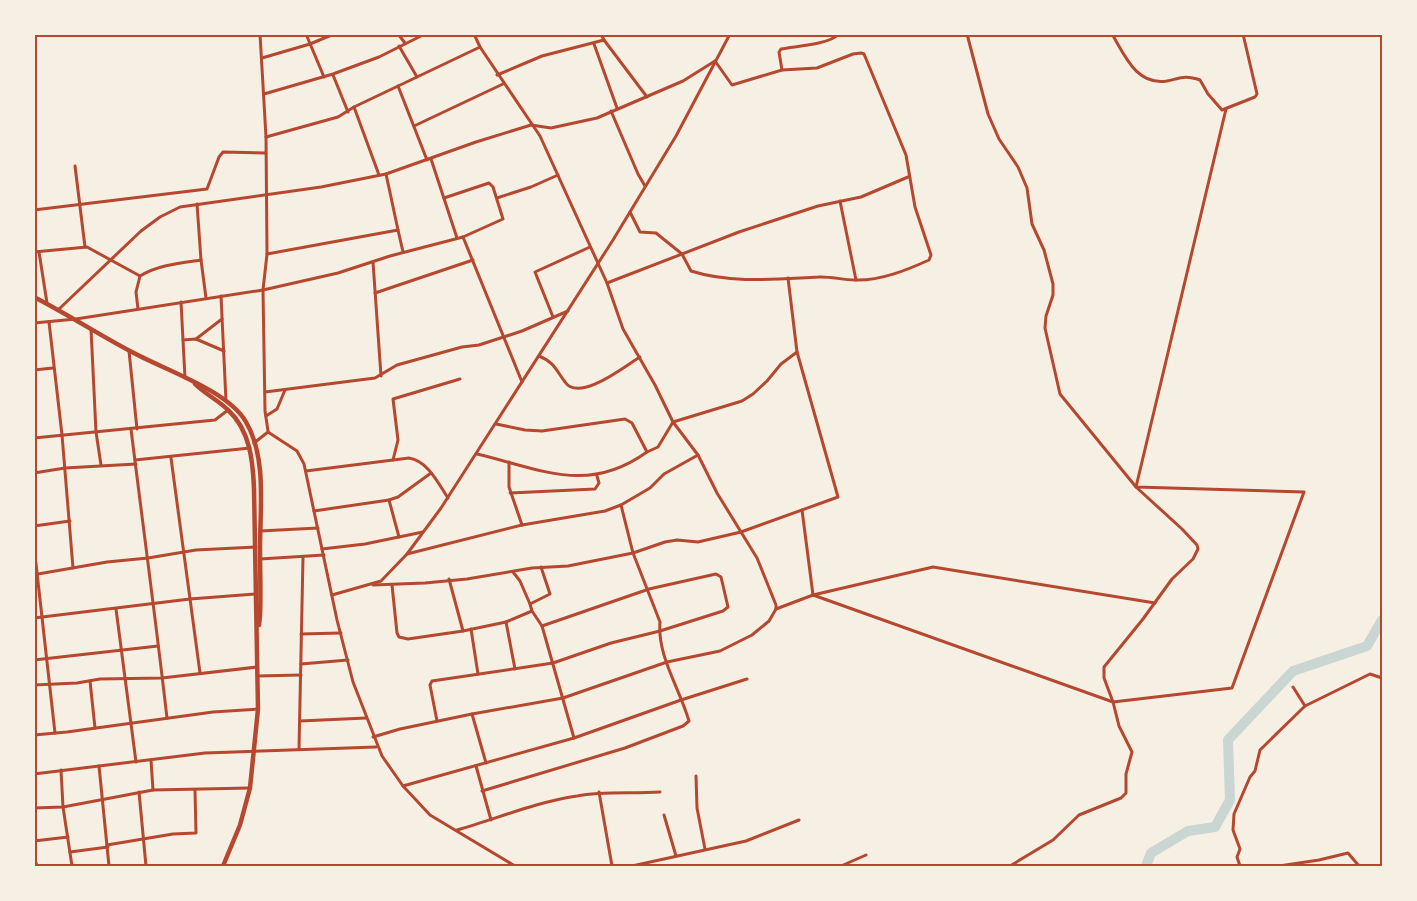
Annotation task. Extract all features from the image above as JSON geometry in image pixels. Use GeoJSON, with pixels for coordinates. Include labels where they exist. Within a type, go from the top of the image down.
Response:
{"type":"FeatureCollection","features":[{"type":"Feature","properties":{"kind":"main road"},"geometry":{"type":"LineString","coordinates":[[34,297],[129,351],[205,387],[246,420],[254,442],[261,485],[258,627]]}},
{"type":"Feature","properties":{"kind":"main road"},"geometry":{"type":"LineString","coordinates":[[195,384],[228,410],[244,431],[249,448],[254,489],[255,594],[258,627],[258,709],[255,750],[250,788],[240,825],[223,867]]}},
{"type":"Feature","properties":{"kind":"street"},"geometry":{"type":"LineString","coordinates":[[260,34],[266,137],[267,254],[263,290],[268,432],[297,451],[306,471],[353,682],[377,747],[403,786],[430,815],[515,867]]}},
{"type":"Feature","properties":{"kind":"street"},"geometry":{"type":"LineString","coordinates":[[306,34],[324,77]]}},
{"type":"Feature","properties":{"kind":"street"},"geometry":{"type":"LineString","coordinates":[[262,58],[310,44],[334,34]]}},
{"type":"Feature","properties":{"kind":"street"},"geometry":{"type":"LineString","coordinates":[[398,34],[405,43]]}},
{"type":"Feature","properties":{"kind":"street"},"geometry":{"type":"LineString","coordinates":[[264,94],[324,77],[379,57],[425,34]]}},
{"type":"Feature","properties":{"kind":"street"},"geometry":{"type":"LineString","coordinates":[[474,34],[497,75],[540,136],[607,283],[623,329],[673,422],[698,455],[756,558],[776,609]]}},
{"type":"Feature","properties":{"kind":"street"},"geometry":{"type":"LineString","coordinates":[[601,34],[647,98]]}},
{"type":"Feature","properties":{"kind":"street"},"geometry":{"type":"LineString","coordinates":[[782,70],[779,52],[781,49],[834,39],[839,34]]}},
{"type":"Feature","properties":{"kind":"street"},"geometry":{"type":"LineString","coordinates":[[967,34],[988,114],[999,139],[1018,167],[1027,188],[1032,224],[1044,250],[1052,278],[1053,295],[1046,316],[1046,328],[1060,394],[1136,487],[1182,529],[1198,549],[1193,560],[1172,579],[1104,667],[1104,678],[1119,726],[1132,752],[1126,774],[1126,794],[1079,815],[1053,840],[1011,867]]}},
{"type":"Feature","properties":{"kind":"street"},"geometry":{"type":"LineString","coordinates":[[1112,34],[1129,63],[1147,80],[1166,81],[1185,76],[1200,80],[1218,108],[1226,109],[1248,101],[1257,94],[1243,34]]}},
{"type":"Feature","properties":{"kind":"street"},"geometry":{"type":"LineString","coordinates":[[332,595],[381,582],[406,554],[448,498],[598,265],[676,136],[730,35]]}},
{"type":"Feature","properties":{"kind":"street"},"geometry":{"type":"LineString","coordinates":[[497,75],[542,56],[604,40]]}},
{"type":"Feature","properties":{"kind":"street"},"geometry":{"type":"LineString","coordinates":[[594,44],[617,108]]}},
{"type":"Feature","properties":{"kind":"street"},"geometry":{"type":"LineString","coordinates":[[399,46],[417,77]]}},
{"type":"Feature","properties":{"kind":"street"},"geometry":{"type":"LineString","coordinates":[[266,137],[348,112],[354,107],[480,47]]}},
{"type":"Feature","properties":{"kind":"street"},"geometry":{"type":"LineString","coordinates":[[630,212],[640,232],[656,233],[681,254],[691,271],[707,276],[738,280],[819,277],[856,280],[896,273],[931,257],[915,207],[906,155],[864,54],[853,54],[817,68],[782,70],[732,85],[715,62]]}},
{"type":"Feature","properties":{"kind":"street"},"geometry":{"type":"LineString","coordinates":[[58,310],[141,231],[160,217],[180,207],[265,196],[379,176],[531,125],[551,128],[597,118],[683,81],[715,62]]}},
{"type":"Feature","properties":{"kind":"street"},"geometry":{"type":"LineString","coordinates":[[333,74],[348,112]]}},
{"type":"Feature","properties":{"kind":"street"},"geometry":{"type":"LineString","coordinates":[[414,126],[503,84]]}},
{"type":"Feature","properties":{"kind":"street"},"geometry":{"type":"LineString","coordinates":[[398,86],[429,159],[458,238]]}},
{"type":"Feature","properties":{"kind":"street"},"geometry":{"type":"LineString","coordinates":[[354,107],[379,176]]}},
{"type":"Feature","properties":{"kind":"street"},"geometry":{"type":"LineString","coordinates":[[1136,487],[1226,109]]}},
{"type":"Feature","properties":{"kind":"street"},"geometry":{"type":"LineString","coordinates":[[611,111],[645,186]]}},
{"type":"Feature","properties":{"kind":"street"},"geometry":{"type":"LineString","coordinates":[[34,210],[207,189],[219,156],[223,152],[266,153]]}},
{"type":"Feature","properties":{"kind":"street"},"geometry":{"type":"LineString","coordinates":[[75,166],[85,246]]}},
{"type":"Feature","properties":{"kind":"street"},"geometry":{"type":"LineString","coordinates":[[386,174],[403,252]]}},
{"type":"Feature","properties":{"kind":"street"},"geometry":{"type":"LineString","coordinates":[[496,198],[531,187],[558,175]]}},
{"type":"Feature","properties":{"kind":"street"},"geometry":{"type":"LineString","coordinates":[[607,283],[739,232],[818,206],[861,197],[908,177]]}},
{"type":"Feature","properties":{"kind":"street"},"geometry":{"type":"LineString","coordinates":[[34,323],[76,319],[263,290],[338,273],[403,252],[463,237],[503,219],[493,187],[489,183],[444,198]]}},
{"type":"Feature","properties":{"kind":"street"},"geometry":{"type":"LineString","coordinates":[[840,201],[856,280]]}},
{"type":"Feature","properties":{"kind":"street"},"geometry":{"type":"LineString","coordinates":[[197,204],[201,260],[207,298]]}},
{"type":"Feature","properties":{"kind":"street"},"geometry":{"type":"LineString","coordinates":[[267,254],[398,230]]}},
{"type":"Feature","properties":{"kind":"street"},"geometry":{"type":"LineString","coordinates":[[463,237],[522,381]]}},
{"type":"Feature","properties":{"kind":"street"},"geometry":{"type":"LineString","coordinates":[[48,304],[37,252],[85,246],[140,276]]}},
{"type":"Feature","properties":{"kind":"street"},"geometry":{"type":"LineString","coordinates":[[553,317],[535,272],[590,247]]}},
{"type":"Feature","properties":{"kind":"street"},"geometry":{"type":"LineString","coordinates":[[138,309],[136,292],[140,276],[171,265],[201,260]]}},
{"type":"Feature","properties":{"kind":"street"},"geometry":{"type":"LineString","coordinates":[[375,293],[473,260]]}},
{"type":"Feature","properties":{"kind":"street"},"geometry":{"type":"LineString","coordinates":[[373,262],[381,376]]}},
{"type":"Feature","properties":{"kind":"street"},"geometry":{"type":"LineString","coordinates":[[373,585],[392,585],[541,567],[568,566],[633,553],[665,542],[677,540],[698,542],[741,532],[838,497],[797,352],[788,278]]}},
{"type":"Feature","properties":{"kind":"street"},"geometry":{"type":"LineString","coordinates":[[221,296],[226,402]]}},
{"type":"Feature","properties":{"kind":"street"},"geometry":{"type":"LineString","coordinates":[[181,302],[186,379]]}},
{"type":"Feature","properties":{"kind":"street"},"geometry":{"type":"LineString","coordinates":[[266,392],[375,378],[397,365],[504,337],[568,311]]}},
{"type":"Feature","properties":{"kind":"street"},"geometry":{"type":"LineString","coordinates":[[196,339],[222,319]]}},
{"type":"Feature","properties":{"kind":"street"},"geometry":{"type":"LineString","coordinates":[[48,322],[62,435],[72,568]]}},
{"type":"Feature","properties":{"kind":"street"},"geometry":{"type":"LineString","coordinates":[[91,328],[96,432],[101,465]]}},
{"type":"Feature","properties":{"kind":"street"},"geometry":{"type":"LineString","coordinates":[[183,340],[196,339],[224,351]]}},
{"type":"Feature","properties":{"kind":"street"},"geometry":{"type":"LineString","coordinates":[[129,351],[137,429]]}},
{"type":"Feature","properties":{"kind":"street"},"geometry":{"type":"LineString","coordinates":[[477,454],[565,475],[597,475],[630,464],[658,447],[673,422],[742,401],[753,394],[781,364],[797,352]]}},
{"type":"Feature","properties":{"kind":"street"},"geometry":{"type":"LineString","coordinates":[[539,356],[555,364],[567,385],[573,389],[597,384],[640,357]]}},
{"type":"Feature","properties":{"kind":"street"},"geometry":{"type":"LineString","coordinates":[[34,370],[53,368]]}},
{"type":"Feature","properties":{"kind":"street"},"geometry":{"type":"LineString","coordinates":[[393,460],[398,440],[393,399],[460,379]]}},
{"type":"Feature","properties":{"kind":"street"},"geometry":{"type":"LineString","coordinates":[[266,416],[277,409],[286,389]]}},
{"type":"Feature","properties":{"kind":"street"},"geometry":{"type":"LineString","coordinates":[[34,438],[215,420],[228,410]]}},
{"type":"Feature","properties":{"kind":"street"},"geometry":{"type":"LineString","coordinates":[[496,424],[531,431],[625,419],[632,423],[647,452]]}},
{"type":"Feature","properties":{"kind":"street"},"geometry":{"type":"LineString","coordinates":[[131,429],[155,604],[167,718]]}},
{"type":"Feature","properties":{"kind":"street"},"geometry":{"type":"LineString","coordinates":[[34,473],[249,448],[268,432]]}},
{"type":"Feature","properties":{"kind":"street"},"geometry":{"type":"LineString","coordinates":[[406,554],[522,525],[605,511],[621,505],[650,488],[664,474],[698,455]]}},
{"type":"Feature","properties":{"kind":"street"},"geometry":{"type":"LineString","coordinates":[[171,457],[200,673]]}},
{"type":"Feature","properties":{"kind":"street"},"geometry":{"type":"LineString","coordinates":[[306,471],[409,458],[418,460],[431,473],[448,498]]}},
{"type":"Feature","properties":{"kind":"street"},"geometry":{"type":"LineString","coordinates":[[509,462],[510,493],[522,525]]}},
{"type":"Feature","properties":{"kind":"street"},"geometry":{"type":"LineString","coordinates":[[314,511],[389,500],[398,497],[431,473]]}},
{"type":"Feature","properties":{"kind":"street"},"geometry":{"type":"LineString","coordinates":[[510,493],[595,489],[599,483],[597,475]]}},
{"type":"Feature","properties":{"kind":"street"},"geometry":{"type":"LineString","coordinates":[[813,595],[1113,702],[1232,688],[1304,492],[1136,487]]}},
{"type":"Feature","properties":{"kind":"street"},"geometry":{"type":"LineString","coordinates":[[389,500],[399,537]]}},
{"type":"Feature","properties":{"kind":"street"},"geometry":{"type":"LineString","coordinates":[[482,791],[625,748],[683,726],[688,721],[667,662],[660,622],[633,553],[621,505]]}},
{"type":"Feature","properties":{"kind":"street"},"geometry":{"type":"LineString","coordinates":[[802,510],[813,595]]}},
{"type":"Feature","properties":{"kind":"street"},"geometry":{"type":"LineString","coordinates":[[34,526],[70,521]]}},
{"type":"Feature","properties":{"kind":"street"},"geometry":{"type":"LineString","coordinates":[[260,531],[318,528]]}},
{"type":"Feature","properties":{"kind":"street"},"geometry":{"type":"LineString","coordinates":[[322,549],[365,544],[423,532]]}},
{"type":"Feature","properties":{"kind":"street"},"geometry":{"type":"LineString","coordinates":[[34,546],[56,733]]}},
{"type":"Feature","properties":{"kind":"street"},"geometry":{"type":"LineString","coordinates":[[36,571],[148,558],[184,551],[256,547]]}},
{"type":"Feature","properties":{"kind":"street"},"geometry":{"type":"LineString","coordinates":[[260,559],[324,555]]}},
{"type":"Feature","properties":{"kind":"street"},"geometry":{"type":"LineString","coordinates":[[299,749],[303,556]]}},
{"type":"Feature","properties":{"kind":"street"},"geometry":{"type":"LineString","coordinates":[[530,604],[550,594],[541,567]]}},
{"type":"Feature","properties":{"kind":"street"},"geometry":{"type":"LineString","coordinates":[[373,737],[437,721],[563,698],[667,662],[720,651],[752,635],[769,621],[776,609],[813,595],[933,567],[1155,603]]}},
{"type":"Feature","properties":{"kind":"street"},"geometry":{"type":"LineString","coordinates":[[513,572],[520,581],[532,611],[542,626],[574,738]]}},
{"type":"Feature","properties":{"kind":"street"},"geometry":{"type":"LineString","coordinates":[[437,721],[430,683],[553,663],[611,643],[660,631],[723,611],[728,607],[728,602],[718,574],[649,589],[542,626]]}},
{"type":"Feature","properties":{"kind":"street"},"geometry":{"type":"LineString","coordinates":[[449,579],[463,631]]}},
{"type":"Feature","properties":{"kind":"street"},"geometry":{"type":"LineString","coordinates":[[392,585],[397,633],[399,637],[408,639],[506,622],[532,611]]}},
{"type":"Feature","properties":{"kind":"street"},"geometry":{"type":"LineString","coordinates":[[34,618],[255,594]]}},
{"type":"Feature","properties":{"kind":"street"},"geometry":{"type":"LineString","coordinates":[[116,609],[136,762]]}},
{"type":"Feature","properties":{"kind":"street"},"geometry":{"type":"LineString","coordinates":[[506,622],[515,669]]}},
{"type":"Feature","properties":{"kind":"street"},"geometry":{"type":"LineString","coordinates":[[471,629],[478,674]]}},
{"type":"Feature","properties":{"kind":"street"},"geometry":{"type":"LineString","coordinates":[[301,634],[341,633]]}},
{"type":"Feature","properties":{"kind":"street"},"geometry":{"type":"LineString","coordinates":[[34,660],[158,646]]}},
{"type":"Feature","properties":{"kind":"street"},"geometry":{"type":"LineString","coordinates":[[301,664],[348,660]]}},
{"type":"Feature","properties":{"kind":"street"},"geometry":{"type":"LineString","coordinates":[[34,685],[162,678],[258,667]]}},
{"type":"Feature","properties":{"kind":"street"},"geometry":{"type":"LineString","coordinates":[[1240,867],[1237,856],[1240,849],[1233,830],[1234,814],[1250,777],[1256,771],[1260,750],[1305,706],[1370,674],[1383,678]]}},
{"type":"Feature","properties":{"kind":"street"},"geometry":{"type":"LineString","coordinates":[[258,676],[301,675]]}},
{"type":"Feature","properties":{"kind":"street"},"geometry":{"type":"LineString","coordinates":[[403,786],[574,738],[747,679]]}},
{"type":"Feature","properties":{"kind":"street"},"geometry":{"type":"LineString","coordinates":[[90,681],[95,728]]}},
{"type":"Feature","properties":{"kind":"street"},"geometry":{"type":"LineString","coordinates":[[1293,687],[1305,706]]}},
{"type":"Feature","properties":{"kind":"street"},"geometry":{"type":"LineString","coordinates":[[34,735],[213,712],[258,709]]}},
{"type":"Feature","properties":{"kind":"street"},"geometry":{"type":"LineString","coordinates":[[472,714],[486,763]]}},
{"type":"Feature","properties":{"kind":"street"},"geometry":{"type":"LineString","coordinates":[[300,721],[366,718]]}},
{"type":"Feature","properties":{"kind":"street"},"geometry":{"type":"LineString","coordinates":[[34,774],[206,753],[377,747]]}},
{"type":"Feature","properties":{"kind":"street"},"geometry":{"type":"LineString","coordinates":[[151,760],[153,790]]}},
{"type":"Feature","properties":{"kind":"street"},"geometry":{"type":"LineString","coordinates":[[99,766],[109,867]]}},
{"type":"Feature","properties":{"kind":"street"},"geometry":{"type":"LineString","coordinates":[[476,766],[491,820]]}},
{"type":"Feature","properties":{"kind":"street"},"geometry":{"type":"LineString","coordinates":[[61,770],[63,807],[72,867]]}},
{"type":"Feature","properties":{"kind":"street"},"geometry":{"type":"LineString","coordinates":[[696,776],[697,807],[705,849]]}},
{"type":"Feature","properties":{"kind":"street"},"geometry":{"type":"LineString","coordinates":[[34,808],[63,807],[153,790],[250,788]]}},
{"type":"Feature","properties":{"kind":"street"},"geometry":{"type":"LineString","coordinates":[[70,852],[173,834],[196,833],[195,789]]}},
{"type":"Feature","properties":{"kind":"street"},"geometry":{"type":"LineString","coordinates":[[139,792],[146,867]]}},
{"type":"Feature","properties":{"kind":"street"},"geometry":{"type":"LineString","coordinates":[[457,830],[553,801],[599,792],[633,794],[660,792]]}},
{"type":"Feature","properties":{"kind":"street"},"geometry":{"type":"LineString","coordinates":[[599,792],[612,867]]}},
{"type":"Feature","properties":{"kind":"street"},"geometry":{"type":"LineString","coordinates":[[664,815],[676,856]]}},
{"type":"Feature","properties":{"kind":"street"},"geometry":{"type":"LineString","coordinates":[[632,867],[747,841],[799,820]]}},
{"type":"Feature","properties":{"kind":"street"},"geometry":{"type":"LineString","coordinates":[[34,841],[68,837]]}},
{"type":"Feature","properties":{"kind":"street"},"geometry":{"type":"LineString","coordinates":[[1279,867],[1348,853],[1359,867]]}},
{"type":"Feature","properties":{"kind":"street"},"geometry":{"type":"LineString","coordinates":[[841,867],[866,855]]}},
{"type":"Feature","properties":{"kind":"street"},"geometry":{"type":"LineString","coordinates":[[34,857],[37,867]]}},
{"type":"Feature","properties":{"kind":"waterway"},"geometry":{"type":"LineString","coordinates":[[1146,866],[1151,853],[1188,831],[1215,827],[1230,800],[1228,740],[1293,671],[1367,646],[1382,620]]}}]}
